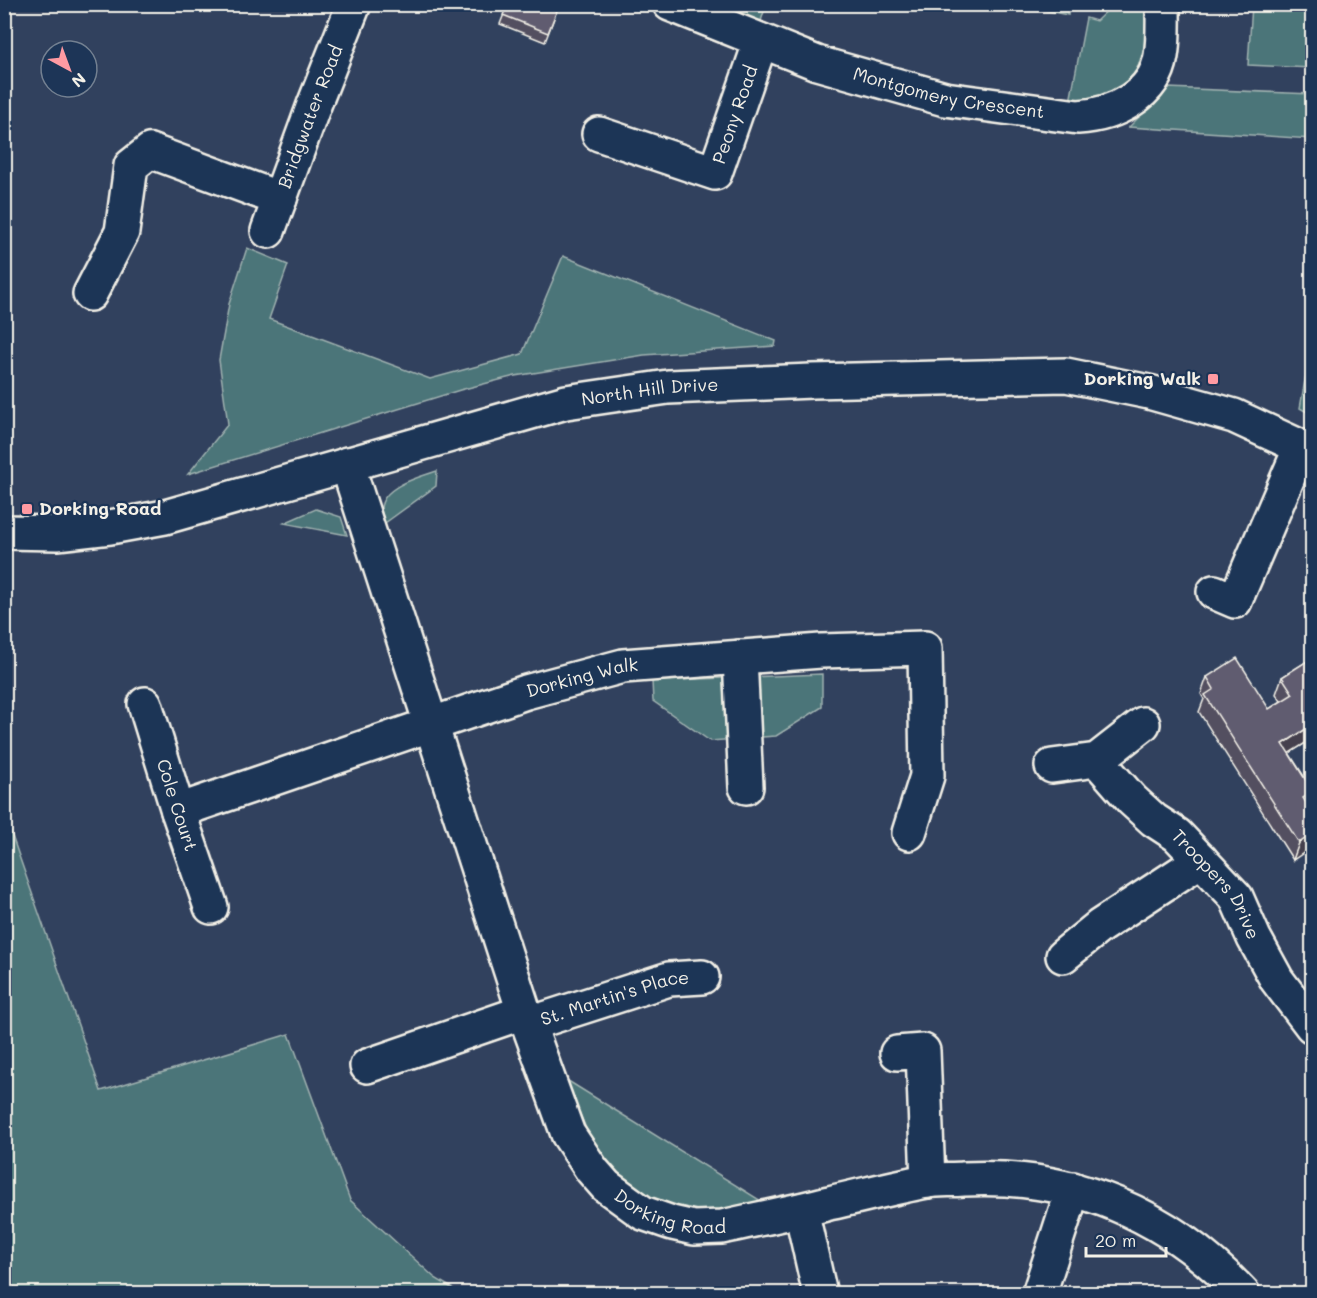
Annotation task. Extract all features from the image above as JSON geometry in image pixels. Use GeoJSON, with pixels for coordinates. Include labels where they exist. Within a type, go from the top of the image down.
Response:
{"type":"FeatureCollection","features":[{"type":"Feature","properties":{"kind":"street","name":"Bridgwater Road"},"geometry":{"type":"LineString","coordinates":[[268,231],[354,4]]}},
{"type":"Feature","properties":{"kind":"street","name":"Montgomery Crescent"},"geometry":{"type":"LineString","coordinates":[[680,7],[817,63],[945,99],[1078,117],[1096,116],[1114,110],[1130,101],[1143,89],[1154,74],[1161,57],[1164,4]]}},
{"type":"Feature","properties":{"kind":"street","name":"Peony Road"},"geometry":{"type":"LineString","coordinates":[[598,134],[715,173],[761,41]]}},
{"type":"Feature","properties":{"kind":"street"},"geometry":{"type":"LineString","coordinates":[[90,294],[122,232],[131,166],[150,151],[280,199]]}},
{"type":"Feature","properties":{"kind":"street","name":"North Hill Drive"},"geometry":{"type":"LineString","coordinates":[[4,532],[57,533],[110,527],[165,517],[566,402],[668,387],[1066,375],[1149,392],[1234,416],[1307,452],[1235,601],[1214,592]]}},
{"type":"Feature","properties":{"kind":"street","name":"Dorking Road"},"geometry":{"type":"LineString","coordinates":[[347,464],[526,1018],[568,1134],[592,1170],[606,1186],[643,1213],[694,1228],[722,1227],[928,1181],[981,1178],[1048,1183],[1117,1203],[1151,1220],[1229,1278],[1243,1293]]}},
{"type":"Feature","properties":{"kind":"street","name":"Dorking Walk"},"geometry":{"type":"LineString","coordinates":[[431,725],[526,692],[623,666],[821,651],[925,648],[927,776],[909,833]]}},
{"type":"Feature","properties":{"kind":"street"},"geometry":{"type":"LineString","coordinates":[[740,657],[746,787]]}},
{"type":"Feature","properties":{"kind":"street","name":"Cole Court"},"geometry":{"type":"LineString","coordinates":[[145,704],[211,907]]}},
{"type":"Feature","properties":{"kind":"street"},"geometry":{"type":"LineString","coordinates":[[1052,766],[1097,760],[1143,724]]}},
{"type":"Feature","properties":{"kind":"street"},"geometry":{"type":"LineString","coordinates":[[178,811],[431,725]]}},
{"type":"Feature","properties":{"kind":"street","name":"Troopers Drive"},"geometry":{"type":"LineString","coordinates":[[1097,760],[1132,800],[1154,820],[1177,835],[1236,897],[1254,938],[1277,980],[1312,1026]]}},
{"type":"Feature","properties":{"kind":"street"},"geometry":{"type":"LineString","coordinates":[[1063,956],[1100,926],[1201,860]]}},
{"type":"Feature","properties":{"kind":"street","name":"St. Martin's Place"},"geometry":{"type":"LineString","coordinates":[[526,1018],[669,979],[702,977]]}},
{"type":"Feature","properties":{"kind":"street"},"geometry":{"type":"LineString","coordinates":[[367,1066],[526,1018]]}},
{"type":"Feature","properties":{"kind":"street"},"geometry":{"type":"LineString","coordinates":[[897,1053],[923,1051],[928,1181]]}},
{"type":"Feature","properties":{"kind":"street"},"geometry":{"type":"LineString","coordinates":[[1039,1293],[1073,1189]]}},
{"type":"Feature","properties":{"kind":"street"},"geometry":{"type":"LineString","coordinates":[[801,1210],[820,1293]]}},
{"type":"Feature","properties":{"kind":"green space"},"geometry":{"type":"Polygon","coordinates":[[[708,5],[766,5],[761,21],[708,5]]]}},
{"type":"Feature","properties":{"kind":"green space"},"geometry":{"type":"Polygon","coordinates":[[[1019,5],[1069,5],[1068,15],[1019,5]]]}},
{"type":"Feature","properties":{"kind":"green space"},"geometry":{"type":"Polygon","coordinates":[[[1113,5],[1150,5],[1147,40],[1138,66],[1128,85],[1115,97],[1070,102],[1086,18],[1096,21],[1113,5]]]}},
{"type":"Feature","properties":{"kind":"green space"},"geometry":{"type":"Polygon","coordinates":[[[1252,5],[1312,5],[1312,68],[1248,65],[1252,5]]]}},
{"type":"Feature","properties":{"kind":"green space"},"geometry":{"type":"Polygon","coordinates":[[[1168,88],[1312,94],[1312,139],[1129,127],[1168,88]]]}},
{"type":"Feature","properties":{"kind":"green space"},"geometry":{"type":"Polygon","coordinates":[[[247,248],[288,265],[269,319],[430,379],[522,354],[563,256],[776,341],[775,346],[644,355],[515,376],[460,390],[188,474],[228,424],[219,360],[229,304],[247,248]]]}},
{"type":"Feature","properties":{"kind":"green space"},"geometry":{"type":"Polygon","coordinates":[[[1307,369],[1312,369],[1312,415],[1300,408],[1307,369]]]}},
{"type":"Feature","properties":{"kind":"green space"},"geometry":{"type":"Polygon","coordinates":[[[437,471],[436,486],[385,523],[381,508],[388,494],[403,484],[437,471]]]}},
{"type":"Feature","properties":{"kind":"green space"},"geometry":{"type":"Polygon","coordinates":[[[316,509],[341,517],[347,535],[284,523],[316,509]]]}},
{"type":"Feature","properties":{"kind":"green space"},"geometry":{"type":"Polygon","coordinates":[[[822,674],[822,707],[776,736],[710,741],[653,701],[652,681],[822,674]]]}},
{"type":"Feature","properties":{"kind":"green space"},"geometry":{"type":"Polygon","coordinates":[[[4,813],[101,1091],[289,1034],[350,1200],[435,1278],[460,1293],[5,1293],[4,813]]]}},
{"type":"Feature","properties":{"kind":"green space"},"geometry":{"type":"Polygon","coordinates":[[[565,1079],[766,1204],[694,1215],[666,1207],[633,1191],[612,1170],[588,1133],[565,1079]]]}},
{"type":"Feature","properties":{"kind":"building"},"geometry":{"type":"Polygon","coordinates":[[[508,4],[559,5],[548,33],[503,15],[508,4]]]}},
{"type":"Feature","properties":{"kind":"building"},"geometry":{"type":"Polygon","coordinates":[[[1237,658],[1269,709],[1293,694],[1282,677],[1312,658],[1312,725],[1283,744],[1312,790],[1303,798],[1312,812],[1312,834],[1299,843],[1205,695],[1214,689],[1207,677],[1237,658]]]}},
{"type":"Feature","properties":{"kind":"place","name":"Dorking Walk"},"geometry":{"type":"Point","coordinates":[1213,379]}},
{"type":"Feature","properties":{"kind":"place","name":"Dorking Road"},"geometry":{"type":"Point","coordinates":[27,509]}}]}
